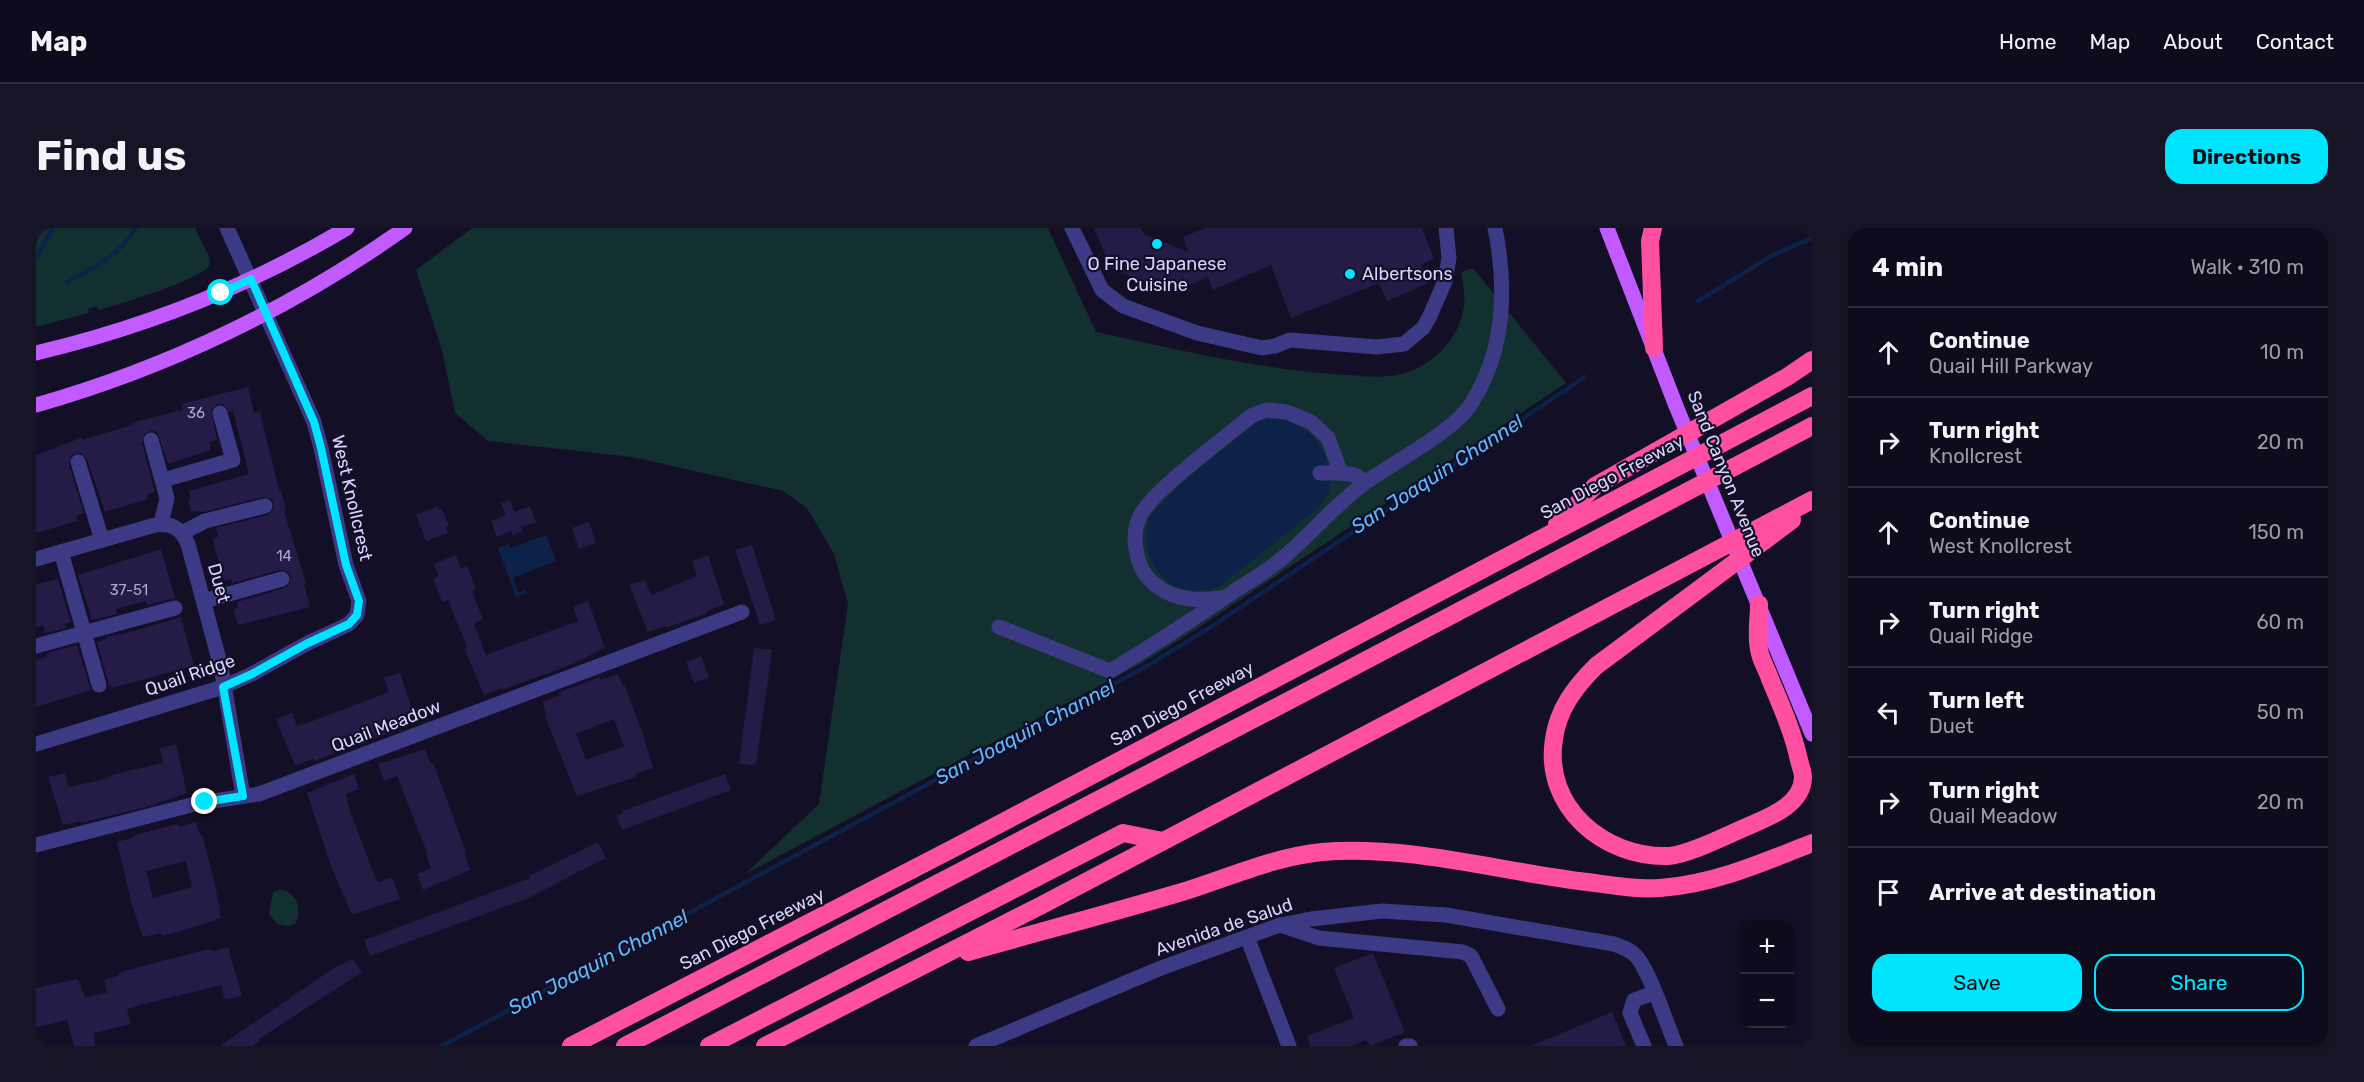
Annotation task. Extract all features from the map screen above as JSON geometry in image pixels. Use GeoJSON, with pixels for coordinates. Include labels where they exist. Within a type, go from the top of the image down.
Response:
{"type":"FeatureCollection","features":[{"type":"Feature","properties":{"kind":"highway"},"geometry":{"type":"LineString","coordinates":[[1653,228],[1650,241],[1654,348]]}},
{"type":"Feature","properties":{"kind":"highway"},"geometry":{"type":"LineString","coordinates":[[1543,538],[1595,486],[1787,377],[1812,360]]}},
{"type":"Feature","properties":{"kind":"highway","name":"San Diego Freeway"},"geometry":{"type":"LineString","coordinates":[[571,1046],[952,849],[1812,396]]}},
{"type":"Feature","properties":{"kind":"highway"},"geometry":{"type":"LineString","coordinates":[[625,1046],[1812,426]]}},
{"type":"Feature","properties":{"kind":"highway"},"geometry":{"type":"LineString","coordinates":[[765,1046],[1163,841],[1812,500]]}},
{"type":"Feature","properties":{"kind":"highway"},"geometry":{"type":"LineString","coordinates":[[1757,600],[1759,649],[1794,739],[1803,777],[1800,790],[1785,808],[1768,818],[1671,856],[1621,850],[1603,840],[1586,827],[1570,809],[1555,776],[1553,741],[1558,719],[1572,693],[1596,666],[1812,505]]}},
{"type":"Feature","properties":{"kind":"highway"},"geometry":{"type":"LineString","coordinates":[[709,1046],[1123,833],[1163,841]]}},
{"type":"Feature","properties":{"kind":"highway"},"geometry":{"type":"LineString","coordinates":[[928,963],[1185,891],[1284,859],[1321,852],[1401,853],[1568,879],[1658,888],[1726,877],[1812,843]]}},
{"type":"Feature","properties":{"kind":"main road"},"geometry":{"type":"LineString","coordinates":[[36,353],[71,345],[163,316],[251,279],[347,228]]}},
{"type":"Feature","properties":{"kind":"main road"},"geometry":{"type":"LineString","coordinates":[[36,405],[142,368],[266,313],[345,267],[405,228]]}},
{"type":"Feature","properties":{"kind":"main road","name":"Sand Canyon Avenue"},"geometry":{"type":"LineString","coordinates":[[1607,228],[1676,405],[1812,734]]}},
{"type":"Feature","properties":{"kind":"street","name":"West Knollcrest"},"geometry":{"type":"LineString","coordinates":[[227,228],[306,401],[321,448],[346,565],[359,601],[357,615],[349,624]]}},
{"type":"Feature","properties":{"kind":"street"},"geometry":{"type":"LineString","coordinates":[[1072,228],[1102,290],[1123,306],[1197,333],[1262,348],[1290,340],[1377,347],[1404,344],[1423,328],[1430,318],[1444,281],[1449,258],[1446,228]]}},
{"type":"Feature","properties":{"kind":"street"},"geometry":{"type":"LineString","coordinates":[[999,627],[1110,671],[1167,638],[1284,557],[1338,504],[1365,482],[1452,425],[1471,405],[1478,392],[1490,364],[1501,322],[1502,272],[1495,228]]}},
{"type":"Feature","properties":{"kind":"street"},"geometry":{"type":"LineString","coordinates":[[1225,598],[1207,600],[1168,594],[1156,586],[1144,573],[1137,556],[1136,534],[1138,519],[1150,500],[1251,416],[1266,410],[1287,412],[1311,422],[1328,438],[1341,473]]}},
{"type":"Feature","properties":{"kind":"street"},"geometry":{"type":"LineString","coordinates":[[163,480],[233,460],[220,413]]}},
{"type":"Feature","properties":{"kind":"street"},"geometry":{"type":"LineString","coordinates":[[150,440],[167,498],[161,524]]}},
{"type":"Feature","properties":{"kind":"street"},"geometry":{"type":"LineString","coordinates":[[78,462],[102,540]]}},
{"type":"Feature","properties":{"kind":"street"},"geometry":{"type":"LineString","coordinates":[[1320,474],[1355,475],[1365,482]]}},
{"type":"Feature","properties":{"kind":"street"},"geometry":{"type":"LineString","coordinates":[[36,559],[161,524],[173,526],[182,533],[205,521],[265,506]]}},
{"type":"Feature","properties":{"kind":"street","name":"Duet"},"geometry":{"type":"LineString","coordinates":[[182,533],[188,544],[221,667],[243,796]]}},
{"type":"Feature","properties":{"kind":"street"},"geometry":{"type":"LineString","coordinates":[[61,552],[99,685]]}},
{"type":"Feature","properties":{"kind":"street"},"geometry":{"type":"LineString","coordinates":[[204,601],[282,579]]}},
{"type":"Feature","properties":{"kind":"street"},"geometry":{"type":"LineString","coordinates":[[36,646],[175,608]]}},
{"type":"Feature","properties":{"kind":"street","name":"Quail Meadow"},"geometry":{"type":"LineString","coordinates":[[36,845],[195,804],[259,794],[742,612]]}},
{"type":"Feature","properties":{"kind":"street","name":"Quail Ridge"},"geometry":{"type":"LineString","coordinates":[[36,744],[223,687],[349,624]]}},
{"type":"Feature","properties":{"kind":"street","name":"Avenida de Salud"},"geometry":{"type":"LineString","coordinates":[[976,1046],[1132,980],[1280,925],[1311,918],[1382,911],[1446,915],[1614,944],[1629,949],[1638,957],[1647,972],[1654,993]]}},
{"type":"Feature","properties":{"kind":"street"},"geometry":{"type":"LineString","coordinates":[[1280,925],[1319,938],[1463,952],[1471,956],[1498,1009]]}},
{"type":"Feature","properties":{"kind":"street"},"geometry":{"type":"LineString","coordinates":[[1247,937],[1289,1046]]}},
{"type":"Feature","properties":{"kind":"street"},"geometry":{"type":"LineString","coordinates":[[1644,1046],[1630,1013],[1634,1000],[1654,993],[1670,1045]]}},
{"type":"Feature","properties":{"kind":"green space"},"geometry":{"type":"Polygon","coordinates":[[[36,228],[195,228],[209,257],[210,265],[192,278],[159,291],[99,310],[97,306],[88,309],[89,313],[36,327],[36,228]]]}},
{"type":"Feature","properties":{"kind":"green space"},"geometry":{"type":"Polygon","coordinates":[[[472,228],[1048,228],[1096,332],[1244,363],[1374,377],[1408,372],[1439,353],[1454,334],[1463,312],[1461,272],[1473,268],[1566,383],[1144,662],[745,874],[819,804],[848,604],[834,554],[807,508],[783,491],[632,457],[488,441],[455,413],[442,350],[416,270],[472,228]]]}},
{"type":"Feature","properties":{"kind":"green space"},"geometry":{"type":"Polygon","coordinates":[[[282,889],[295,898],[298,907],[296,923],[289,926],[277,924],[269,914],[273,892],[282,889]]]}},
{"type":"Feature","properties":{"kind":"water"},"geometry":{"type":"Polygon","coordinates":[[[1277,419],[1292,423],[1308,432],[1325,454],[1330,482],[1325,499],[1316,510],[1218,587],[1196,591],[1175,586],[1158,571],[1146,545],[1146,530],[1154,512],[1181,485],[1260,420],[1277,419]]]}},
{"type":"Feature","properties":{"kind":"water"},"geometry":{"type":"Polygon","coordinates":[[[546,535],[556,561],[513,578],[518,592],[525,590],[527,593],[516,597],[498,548],[508,544],[510,548],[546,535]]]}},
{"type":"Feature","properties":{"kind":"building"},"geometry":{"type":"Polygon","coordinates":[[[1094,228],[1141,228],[1144,234],[1188,252],[1183,237],[1205,228],[1422,228],[1434,258],[1421,265],[1428,283],[1387,301],[1379,283],[1291,318],[1271,265],[1213,290],[1208,277],[1170,293],[1111,268],[1094,228]]]}},
{"type":"Feature","properties":{"kind":"building"},"geometry":{"type":"Polygon","coordinates":[[[248,387],[254,413],[260,412],[279,490],[281,490],[286,511],[284,511],[306,583],[304,584],[310,607],[238,625],[233,609],[238,608],[237,602],[285,588],[289,585],[291,577],[288,572],[280,570],[232,583],[231,579],[224,581],[216,553],[213,538],[218,537],[216,528],[268,515],[274,508],[272,499],[263,497],[203,512],[191,511],[188,500],[191,499],[189,491],[249,474],[233,411],[230,412],[223,404],[217,404],[211,410],[217,440],[209,442],[211,450],[168,464],[158,434],[153,430],[144,434],[142,443],[155,492],[147,494],[148,499],[105,512],[87,459],[81,453],[71,455],[69,465],[84,513],[76,516],[77,521],[36,533],[36,455],[81,438],[82,440],[132,425],[131,423],[183,410],[181,404],[248,387]]]}},
{"type":"Feature","properties":{"kind":"building"},"geometry":{"type":"Polygon","coordinates":[[[510,500],[515,512],[530,506],[536,522],[521,527],[523,531],[513,535],[511,531],[497,537],[491,521],[506,515],[501,503],[510,500]]]}},
{"type":"Feature","properties":{"kind":"building"},"geometry":{"type":"Polygon","coordinates":[[[438,506],[439,510],[442,509],[449,526],[446,528],[448,533],[426,541],[416,515],[438,506]]]}},
{"type":"Feature","properties":{"kind":"building"},"geometry":{"type":"Polygon","coordinates":[[[589,522],[596,543],[579,549],[572,528],[589,522]]]}},
{"type":"Feature","properties":{"kind":"building"},"geometry":{"type":"Polygon","coordinates":[[[752,545],[776,620],[760,625],[735,550],[752,545]]]}},
{"type":"Feature","properties":{"kind":"building"},"geometry":{"type":"Polygon","coordinates":[[[161,549],[175,598],[147,605],[146,601],[116,609],[117,614],[92,620],[78,575],[161,549]]]}},
{"type":"Feature","properties":{"kind":"building"},"geometry":{"type":"Polygon","coordinates":[[[456,555],[461,569],[467,566],[476,589],[472,591],[483,619],[474,624],[486,655],[578,621],[573,607],[588,601],[605,648],[573,664],[484,695],[464,648],[467,647],[448,600],[442,602],[433,579],[439,576],[434,564],[456,555]]]}},
{"type":"Feature","properties":{"kind":"building"},"geometry":{"type":"Polygon","coordinates":[[[708,555],[724,604],[707,613],[648,632],[629,585],[645,580],[651,595],[697,576],[692,561],[708,555]]]}},
{"type":"Feature","properties":{"kind":"building"},"geometry":{"type":"Polygon","coordinates":[[[58,579],[71,622],[65,624],[66,628],[45,633],[43,625],[36,627],[36,584],[58,579]]]}},
{"type":"Feature","properties":{"kind":"building"},"geometry":{"type":"Polygon","coordinates":[[[181,617],[194,666],[112,688],[111,685],[109,686],[97,642],[106,639],[105,637],[181,617]]]}},
{"type":"Feature","properties":{"kind":"building"},"geometry":{"type":"Polygon","coordinates":[[[77,645],[91,690],[36,707],[36,660],[47,657],[46,655],[51,652],[77,645]]]}},
{"type":"Feature","properties":{"kind":"building"},"geometry":{"type":"Polygon","coordinates":[[[754,648],[772,650],[757,759],[755,764],[751,765],[739,763],[754,648]]]}},
{"type":"Feature","properties":{"kind":"building"},"geometry":{"type":"Polygon","coordinates":[[[701,656],[709,677],[694,683],[686,662],[701,656]]]}},
{"type":"Feature","properties":{"kind":"building"},"geometry":{"type":"Polygon","coordinates":[[[400,673],[416,720],[399,727],[400,729],[295,766],[276,719],[292,713],[297,726],[310,722],[389,692],[384,678],[400,673]]]}},
{"type":"Feature","properties":{"kind":"building"},"geometry":{"type":"Polygon","coordinates":[[[618,674],[625,686],[643,734],[653,768],[635,774],[636,777],[577,796],[545,716],[547,715],[542,702],[560,695],[558,693],[600,677],[601,680],[618,674]],[[614,719],[576,734],[586,760],[624,746],[614,719]]]}},
{"type":"Feature","properties":{"kind":"building"},"geometry":{"type":"Polygon","coordinates":[[[176,744],[187,793],[153,805],[81,823],[81,821],[63,825],[48,777],[65,773],[68,787],[105,779],[115,774],[163,763],[160,748],[176,744]]]}},
{"type":"Feature","properties":{"kind":"building"},"geometry":{"type":"Polygon","coordinates":[[[425,749],[430,762],[434,765],[466,852],[464,853],[470,870],[423,890],[417,874],[431,868],[426,855],[428,855],[397,776],[384,781],[378,764],[425,749]]]}},
{"type":"Feature","properties":{"kind":"building"},"geometry":{"type":"Polygon","coordinates":[[[354,774],[359,789],[346,794],[349,808],[374,875],[378,882],[392,877],[400,899],[352,915],[331,866],[307,793],[354,774]]]}},
{"type":"Feature","properties":{"kind":"building"},"geometry":{"type":"Polygon","coordinates":[[[725,774],[731,790],[622,830],[616,816],[623,813],[622,811],[725,774]]]}},
{"type":"Feature","properties":{"kind":"building"},"geometry":{"type":"Polygon","coordinates":[[[196,822],[200,835],[202,834],[221,918],[162,936],[161,933],[143,937],[132,905],[117,842],[177,824],[183,826],[196,822]],[[186,861],[146,871],[153,898],[192,887],[186,861]]]}},
{"type":"Feature","properties":{"kind":"building"},"geometry":{"type":"Polygon","coordinates":[[[598,842],[606,858],[526,899],[370,956],[364,940],[530,878],[529,876],[598,842]]]}},
{"type":"Feature","properties":{"kind":"building"},"geometry":{"type":"Polygon","coordinates":[[[228,947],[242,996],[225,1000],[221,985],[127,1009],[131,1024],[94,1033],[95,1046],[74,1046],[67,1020],[36,1027],[36,988],[78,979],[85,997],[107,993],[104,980],[117,976],[120,972],[209,949],[214,951],[228,947]]]}},
{"type":"Feature","properties":{"kind":"building"},"geometry":{"type":"Polygon","coordinates":[[[1373,953],[1405,1032],[1370,1046],[1366,1040],[1352,1046],[1311,1046],[1307,1036],[1354,1018],[1334,968],[1373,953]]]}},
{"type":"Feature","properties":{"kind":"building"},"geometry":{"type":"Polygon","coordinates":[[[353,959],[362,972],[259,1039],[260,1041],[252,1046],[220,1046],[334,968],[353,959]]]}},
{"type":"Feature","properties":{"kind":"building"},"geometry":{"type":"Polygon","coordinates":[[[1612,1012],[1626,1046],[1531,1046],[1612,1012]]]}},
{"type":"Feature","properties":{"kind":"waterway"},"geometry":{"type":"LineString","coordinates":[[36,258],[53,228]]}},
{"type":"Feature","properties":{"kind":"waterway"},"geometry":{"type":"LineString","coordinates":[[67,282],[114,254],[136,228]]}},
{"type":"Feature","properties":{"kind":"waterway","name":"San Joaquin Channel"},"geometry":{"type":"LineString","coordinates":[[1698,301],[1773,255],[1812,238]]}},
{"type":"Feature","properties":{"kind":"waterway","name":"San Joaquin Channel"},"geometry":{"type":"LineString","coordinates":[[442,1046],[1147,666],[1211,627],[1585,377]]}},
{"type":"Feature","properties":{"kind":"place","name":"O Fine Japanese Cuisine"},"geometry":{"type":"Point","coordinates":[1157,244]}},
{"type":"Feature","properties":{"kind":"place","name":"Albertsons"},"geometry":{"type":"Point","coordinates":[1350,274]}},
{"type":"Feature","properties":{"kind":"route"},"geometry":{"type":"LineString","coordinates":[[205,802],[243,796],[223,687],[252,674],[326,633],[349,624],[357,615],[359,601],[346,565],[321,448],[306,401],[251,279],[221,293]]}}]}
